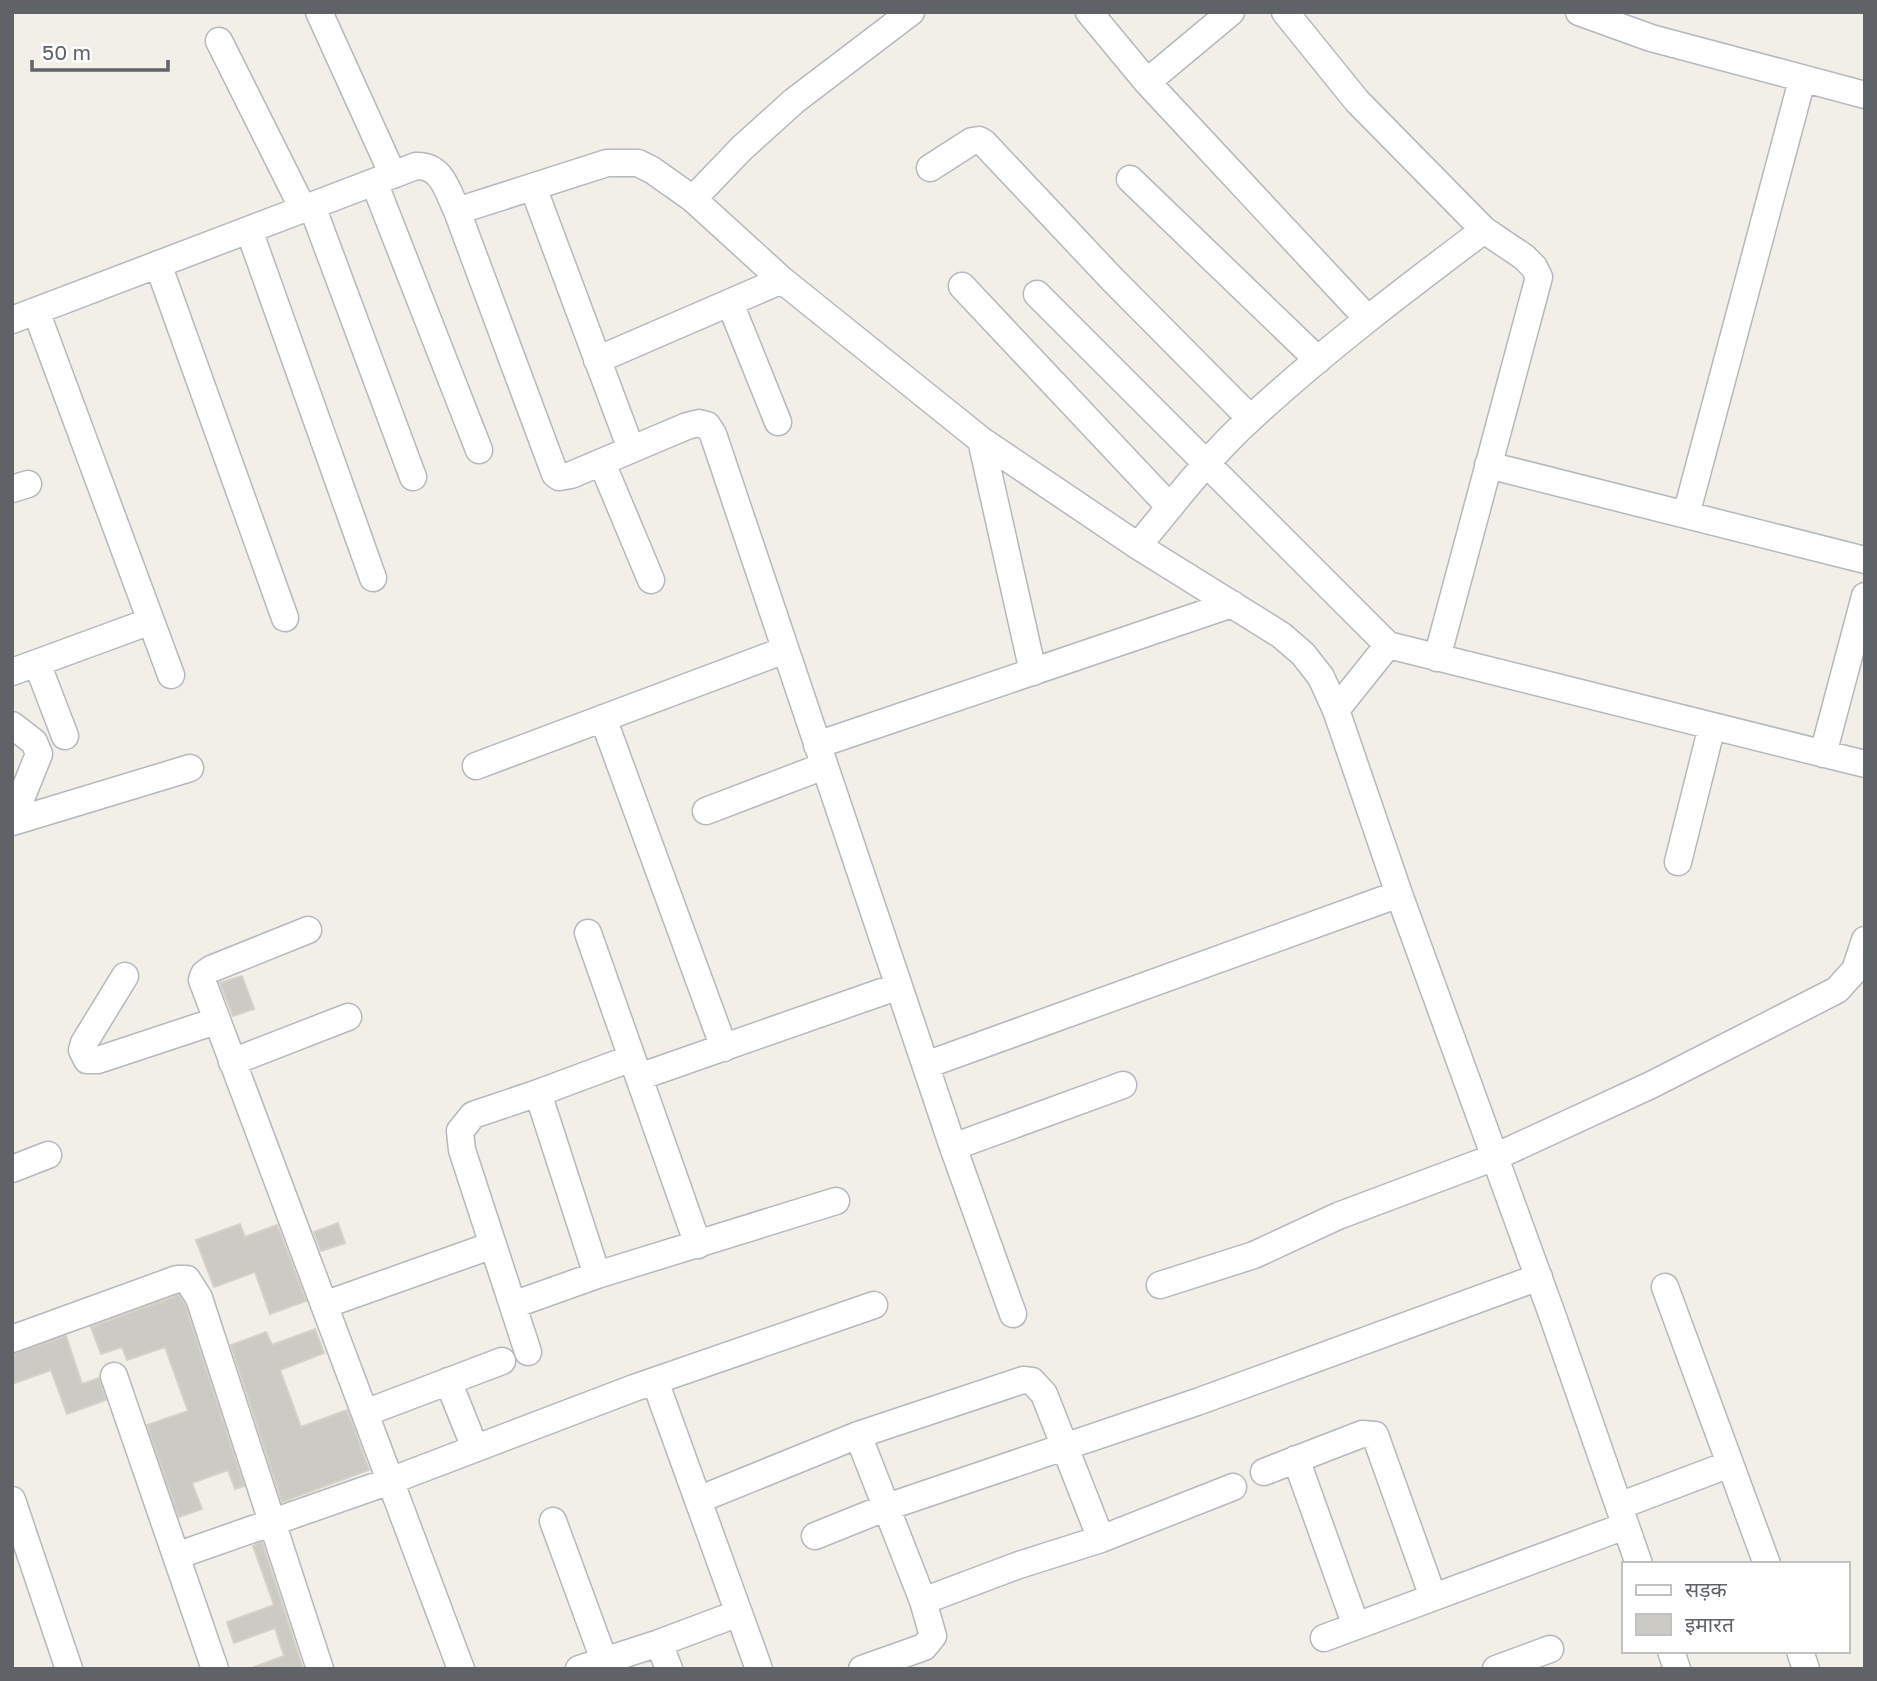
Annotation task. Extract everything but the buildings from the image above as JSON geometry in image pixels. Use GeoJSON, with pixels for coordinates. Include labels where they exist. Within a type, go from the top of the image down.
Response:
{"type":"FeatureCollection","features":[{"type":"Feature","properties":{"kind":"street"},"geometry":{"type":"LineString","coordinates":[[319,12],[384,178],[478,450]]}},
{"type":"Feature","properties":{"kind":"street"},"geometry":{"type":"LineString","coordinates":[[693,199],[794,101],[911,12]]}},
{"type":"Feature","properties":{"kind":"street"},"geometry":{"type":"LineString","coordinates":[[1089,12],[1147,82],[1367,318]]}},
{"type":"Feature","properties":{"kind":"street"},"geometry":{"type":"LineString","coordinates":[[1147,82],[1231,12]]}},
{"type":"Feature","properties":{"kind":"street"},"geometry":{"type":"LineString","coordinates":[[1580,12],[1651,38],[1865,95]]}},
{"type":"Feature","properties":{"kind":"street"},"geometry":{"type":"LineString","coordinates":[[1297,16],[1357,101],[1484,230],[1524,257],[1539,277],[1437,658]]}},
{"type":"Feature","properties":{"kind":"street"},"geometry":{"type":"LineString","coordinates":[[219,41],[307,207],[413,477]]}},
{"type":"Feature","properties":{"kind":"street"},"geometry":{"type":"LineString","coordinates":[[1685,515],[1802,80]]}},
{"type":"Feature","properties":{"kind":"street"},"geometry":{"type":"LineString","coordinates":[[930,168],[972,141],[985,143],[1113,280],[1250,418]]}},
{"type":"Feature","properties":{"kind":"street"},"geometry":{"type":"LineString","coordinates":[[457,211],[607,163],[638,163],[652,170],[693,199],[782,281],[981,440],[1138,546],[1281,635],[1303,654],[1321,677],[1336,710],[1399,894],[1539,1278],[1638,1562]]}},
{"type":"Feature","properties":{"kind":"street"},"geometry":{"type":"LineString","coordinates":[[171,675],[24,315],[416,166],[430,166],[444,183],[457,211],[555,474],[559,477],[571,475],[699,423],[707,425],[716,441],[953,1147],[1013,1314]]}},
{"type":"Feature","properties":{"kind":"street"},"geometry":{"type":"LineString","coordinates":[[1130,179],[1318,360]]}},
{"type":"Feature","properties":{"kind":"street"},"geometry":{"type":"LineString","coordinates":[[533,187],[631,449]]}},
{"type":"Feature","properties":{"kind":"street"},"geometry":{"type":"LineString","coordinates":[[249,230],[373,579]]}},
{"type":"Feature","properties":{"kind":"street"},"geometry":{"type":"LineString","coordinates":[[1138,546],[1206,463],[1250,418],[1367,318],[1484,230]]}},
{"type":"Feature","properties":{"kind":"street"},"geometry":{"type":"LineString","coordinates":[[158,264],[285,618]]}},
{"type":"Feature","properties":{"kind":"street"},"geometry":{"type":"LineString","coordinates":[[597,360],[782,281]]}},
{"type":"Feature","properties":{"kind":"street"},"geometry":{"type":"LineString","coordinates":[[962,286],[1170,507]]}},
{"type":"Feature","properties":{"kind":"street"},"geometry":{"type":"LineString","coordinates":[[1037,294],[1388,645],[1865,764]]}},
{"type":"Feature","properties":{"kind":"street"},"geometry":{"type":"LineString","coordinates":[[730,303],[778,422]]}},
{"type":"Feature","properties":{"kind":"street"},"geometry":{"type":"LineString","coordinates":[[981,440],[1033,672]]}},
{"type":"Feature","properties":{"kind":"street"},"geometry":{"type":"LineString","coordinates":[[602,463],[651,580]]}},
{"type":"Feature","properties":{"kind":"street"},"geometry":{"type":"LineString","coordinates":[[1488,465],[1865,560]]}},
{"type":"Feature","properties":{"kind":"street"},"geometry":{"type":"LineString","coordinates":[[1823,754],[1865,596]]}},
{"type":"Feature","properties":{"kind":"street"},"geometry":{"type":"LineString","coordinates":[[706,811],[821,756],[1033,672],[1232,604]]}},
{"type":"Feature","properties":{"kind":"street"},"geometry":{"type":"LineString","coordinates":[[12,672],[151,621]]}},
{"type":"Feature","properties":{"kind":"street"},"geometry":{"type":"LineString","coordinates":[[1336,710],[1388,645]]}},
{"type":"Feature","properties":{"kind":"street"},"geometry":{"type":"LineString","coordinates":[[476,766],[785,650]]}},
{"type":"Feature","properties":{"kind":"street"},"geometry":{"type":"LineString","coordinates":[[37,663],[65,736]]}},
{"type":"Feature","properties":{"kind":"street"},"geometry":{"type":"LineString","coordinates":[[603,718],[724,1048]]}},
{"type":"Feature","properties":{"kind":"street"},"geometry":{"type":"LineString","coordinates":[[12,725],[34,741],[39,754],[38,762],[14,814]]}},
{"type":"Feature","properties":{"kind":"street"},"geometry":{"type":"LineString","coordinates":[[1678,862],[1713,726]]}},
{"type":"Feature","properties":{"kind":"street"},"geometry":{"type":"LineString","coordinates":[[14,814],[190,768]]}},
{"type":"Feature","properties":{"kind":"street"},"geometry":{"type":"LineString","coordinates":[[926,1065],[1399,894]]}},
{"type":"Feature","properties":{"kind":"street"},"geometry":{"type":"LineString","coordinates":[[308,930],[211,969],[204,974],[202,980],[461,1669]]}},
{"type":"Feature","properties":{"kind":"street"},"geometry":{"type":"LineString","coordinates":[[589,933],[698,1245]]}},
{"type":"Feature","properties":{"kind":"street"},"geometry":{"type":"LineString","coordinates":[[1160,1285],[1254,1255],[1338,1216],[1495,1157],[1651,1086],[1824,998],[1849,979],[1860,959],[1865,940]]}},
{"type":"Feature","properties":{"kind":"street"},"geometry":{"type":"LineString","coordinates":[[125,975],[84,1043],[82,1050],[87,1060],[99,1060],[216,1021]]}},
{"type":"Feature","properties":{"kind":"street"},"geometry":{"type":"LineString","coordinates":[[528,1352],[462,1150],[460,1131],[473,1115],[538,1093],[636,1067],[724,1048],[899,986]]}},
{"type":"Feature","properties":{"kind":"street"},"geometry":{"type":"LineString","coordinates":[[232,1062],[348,1017]]}},
{"type":"Feature","properties":{"kind":"street"},"geometry":{"type":"LineString","coordinates":[[953,1147],[1123,1085]]}},
{"type":"Feature","properties":{"kind":"street"},"geometry":{"type":"LineString","coordinates":[[538,1093],[597,1275]]}},
{"type":"Feature","properties":{"kind":"street"},"geometry":{"type":"LineString","coordinates":[[12,1169],[48,1155]]}},
{"type":"Feature","properties":{"kind":"street"},"geometry":{"type":"LineString","coordinates":[[513,1305],[597,1275],[836,1201]]}},
{"type":"Feature","properties":{"kind":"street"},"geometry":{"type":"LineString","coordinates":[[324,1305],[494,1245]]}},
{"type":"Feature","properties":{"kind":"street"},"geometry":{"type":"LineString","coordinates":[[815,1536],[887,1507],[1064,1448],[1539,1278]]}},
{"type":"Feature","properties":{"kind":"street"},"geometry":{"type":"LineString","coordinates":[[12,1339],[177,1279],[187,1279],[199,1298],[320,1669]]}},
{"type":"Feature","properties":{"kind":"street"},"geometry":{"type":"LineString","coordinates":[[1665,1287],[1766,1562]]}},
{"type":"Feature","properties":{"kind":"street"},"geometry":{"type":"LineString","coordinates":[[176,1556],[390,1481],[655,1381],[874,1306]]}},
{"type":"Feature","properties":{"kind":"street"},"geometry":{"type":"LineString","coordinates":[[365,1413],[502,1361]]}},
{"type":"Feature","properties":{"kind":"street"},"geometry":{"type":"LineString","coordinates":[[114,1376],[215,1669]]}},
{"type":"Feature","properties":{"kind":"street"},"geometry":{"type":"LineString","coordinates":[[698,1500],[858,1435],[1023,1380],[1032,1381],[1044,1394],[1101,1539]]}},
{"type":"Feature","properties":{"kind":"street"},"geometry":{"type":"LineString","coordinates":[[448,1381],[475,1448]]}},
{"type":"Feature","properties":{"kind":"street"},"geometry":{"type":"LineString","coordinates":[[655,1381],[759,1669]]}},
{"type":"Feature","properties":{"kind":"street"},"geometry":{"type":"LineString","coordinates":[[1264,1472],[1362,1434],[1375,1435],[1433,1597]]}},
{"type":"Feature","properties":{"kind":"street"},"geometry":{"type":"LineString","coordinates":[[858,1435],[923,1601],[933,1636],[924,1647],[862,1669]]}},
{"type":"Feature","properties":{"kind":"street"},"geometry":{"type":"LineString","coordinates":[[1296,1459],[1356,1626]]}},
{"type":"Feature","properties":{"kind":"street"},"geometry":{"type":"LineString","coordinates":[[1324,1638],[1433,1597],[1622,1516],[1730,1464]]}},
{"type":"Feature","properties":{"kind":"street"},"geometry":{"type":"LineString","coordinates":[[923,1601],[1019,1565],[1101,1539],[1233,1487]]}},
{"type":"Feature","properties":{"kind":"street"},"geometry":{"type":"LineString","coordinates":[[12,1500],[69,1669]]}},
{"type":"Feature","properties":{"kind":"street"},"geometry":{"type":"LineString","coordinates":[[553,1521],[591,1664],[659,1643],[739,1613]]}},
{"type":"Feature","properties":{"kind":"street"},"geometry":{"type":"LineString","coordinates":[[659,1643],[669,1669]]}},
{"type":"Feature","properties":{"kind":"street"},"geometry":{"type":"LineString","coordinates":[[1496,1669],[1550,1649]]}}]}
